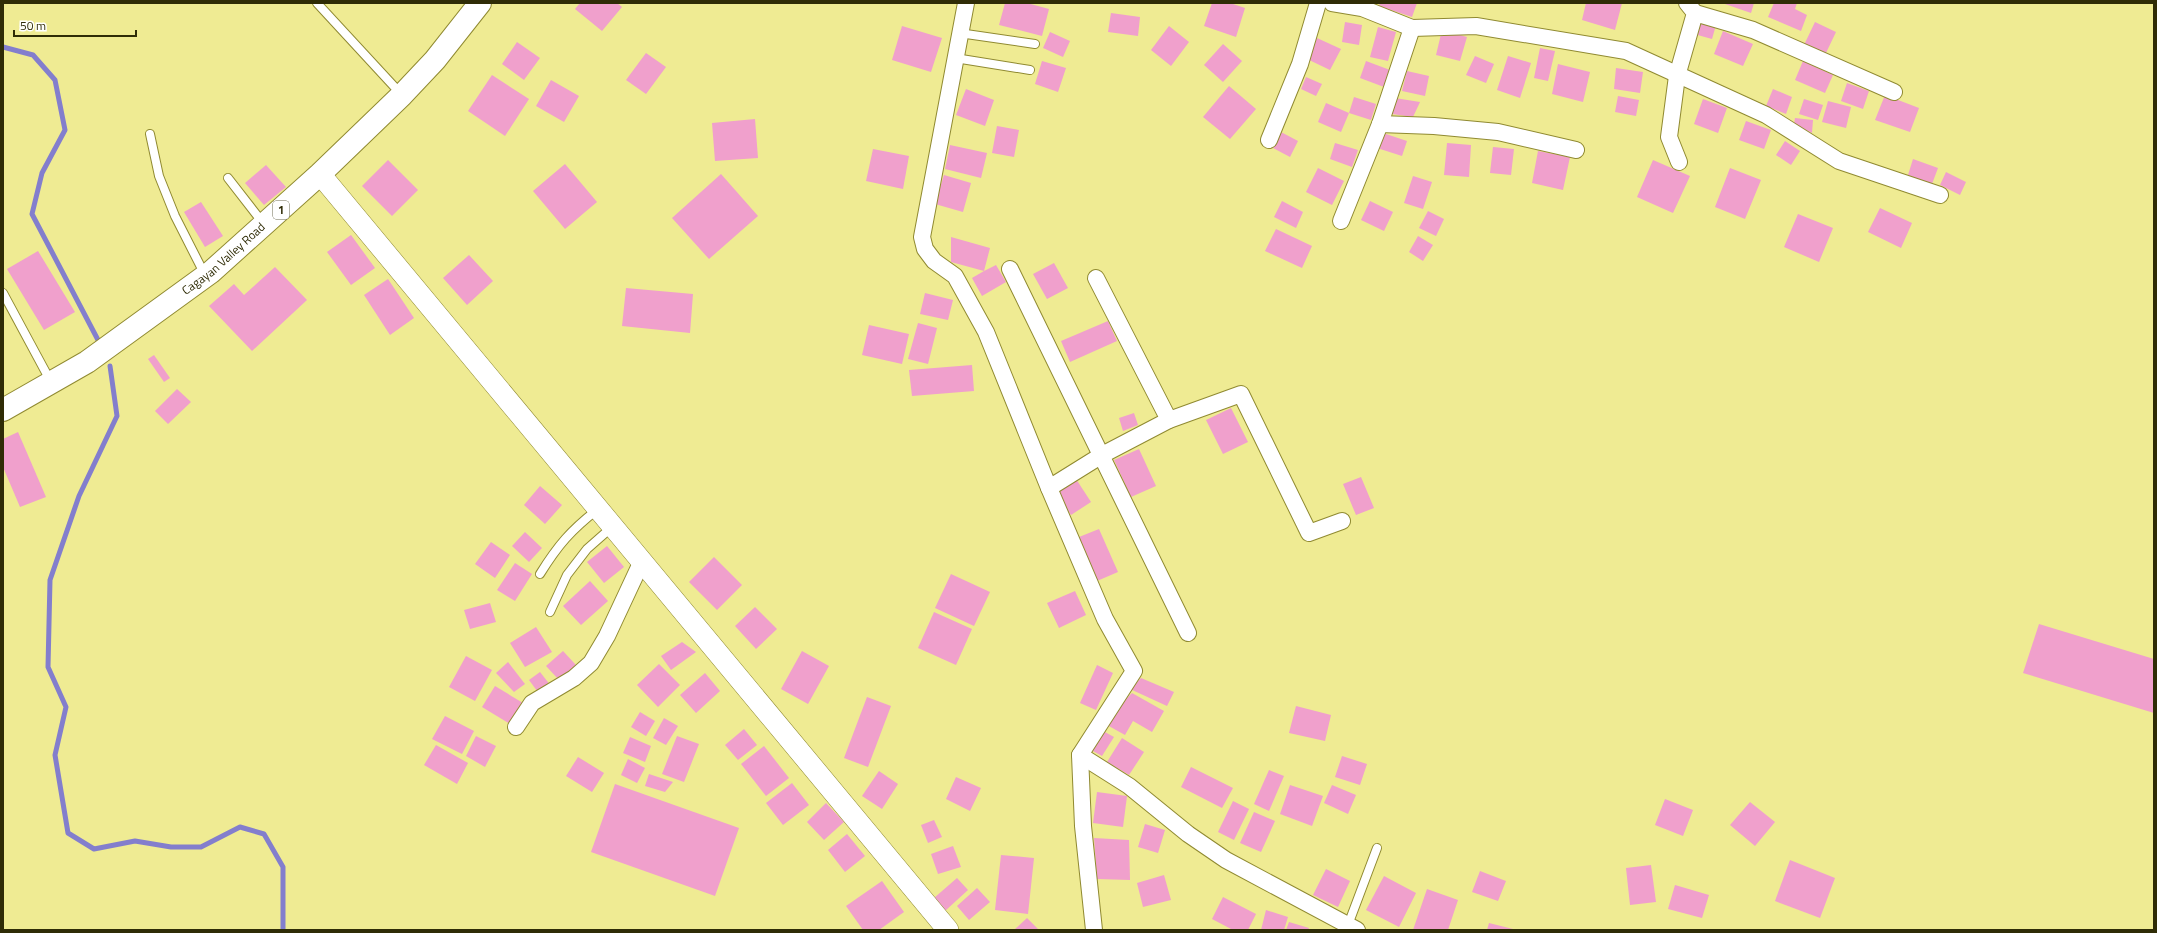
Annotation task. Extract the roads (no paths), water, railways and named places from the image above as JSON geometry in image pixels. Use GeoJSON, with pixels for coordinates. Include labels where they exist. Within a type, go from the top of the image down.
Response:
{"type":"FeatureCollection","features":[{"type":"Feature","properties":{"kind":"highway","name":"Cagayan Valley Road"},"geometry":{"type":"LineString","coordinates":[[3,410],[52,383],[127,334],[206,276],[320,174],[402,95],[435,60],[480,3]]}},
{"type":"Feature","properties":{"kind":"street"},"geometry":{"type":"LineString","coordinates":[[966,3],[922,238],[925,249],[934,261],[955,276],[986,332],[1049,488],[1106,619],[1134,671],[1080,755],[1083,826],[1094,930]]}},
{"type":"Feature","properties":{"kind":"street"},"geometry":{"type":"LineString","coordinates":[[1269,140],[1300,64],[1318,3]]}},
{"type":"Feature","properties":{"kind":"street"},"geometry":{"type":"LineString","coordinates":[[1332,3],[1362,8],[1412,28],[1476,26],[1626,52],[1766,115],[1839,161],[1940,195]]}},
{"type":"Feature","properties":{"kind":"street"},"geometry":{"type":"LineString","coordinates":[[1679,162],[1669,137],[1677,76],[1691,8],[1753,30],[1894,92]]}},
{"type":"Feature","properties":{"kind":"street"},"geometry":{"type":"LineString","coordinates":[[1341,221],[1380,124],[1412,28]]}},
{"type":"Feature","properties":{"kind":"street"},"geometry":{"type":"LineString","coordinates":[[1380,124],[1434,126],[1498,132],[1576,150]]}},
{"type":"Feature","properties":{"kind":"street"},"geometry":{"type":"LineString","coordinates":[[320,174],[948,930]]}},
{"type":"Feature","properties":{"kind":"street"},"geometry":{"type":"LineString","coordinates":[[1010,269],[1188,633]]}},
{"type":"Feature","properties":{"kind":"street"},"geometry":{"type":"LineString","coordinates":[[1096,278],[1169,420]]}},
{"type":"Feature","properties":{"kind":"street"},"geometry":{"type":"LineString","coordinates":[[1049,488],[1102,455],[1169,420],[1241,394],[1309,533],[1342,521]]}},
{"type":"Feature","properties":{"kind":"street"},"geometry":{"type":"LineString","coordinates":[[516,727],[532,704],[574,678],[591,663],[607,636],[642,561]]}},
{"type":"Feature","properties":{"kind":"street"},"geometry":{"type":"LineString","coordinates":[[1080,755],[1129,786],[1188,834],[1226,860],[1353,928]]}},
{"type":"Feature","properties":{"kind":"lane"},"geometry":{"type":"LineString","coordinates":[[318,3],[402,95]]}},
{"type":"Feature","properties":{"kind":"lane"},"geometry":{"type":"LineString","coordinates":[[960,32],[1035,44]]}},
{"type":"Feature","properties":{"kind":"lane"},"geometry":{"type":"LineString","coordinates":[[955,58],[1030,70]]}},
{"type":"Feature","properties":{"kind":"lane"},"geometry":{"type":"LineString","coordinates":[[150,134],[159,176],[175,216],[206,276]]}},
{"type":"Feature","properties":{"kind":"lane"},"geometry":{"type":"LineString","coordinates":[[228,178],[264,225]]}},
{"type":"Feature","properties":{"kind":"lane"},"geometry":{"type":"LineString","coordinates":[[3,293],[52,383]]}},
{"type":"Feature","properties":{"kind":"lane"},"geometry":{"type":"LineString","coordinates":[[540,574],[556,547],[574,528],[598,508]]}},
{"type":"Feature","properties":{"kind":"lane"},"geometry":{"type":"LineString","coordinates":[[550,612],[567,575],[587,549],[613,526]]}},
{"type":"Feature","properties":{"kind":"lane"},"geometry":{"type":"LineString","coordinates":[[1353,928],[1377,848]]}},
{"type":"Feature","properties":{"kind":"waterway"},"geometry":{"type":"LineString","coordinates":[[3,47],[33,55],[55,80],[65,130],[42,173],[32,214],[98,340]]}},
{"type":"Feature","properties":{"kind":"waterway"},"geometry":{"type":"LineString","coordinates":[[110,366],[117,416],[79,496],[50,580],[48,667],[66,707],[55,755],[68,833],[94,849],[135,841],[171,847],[201,847],[240,827],[264,834],[283,867],[283,930]]}}]}
